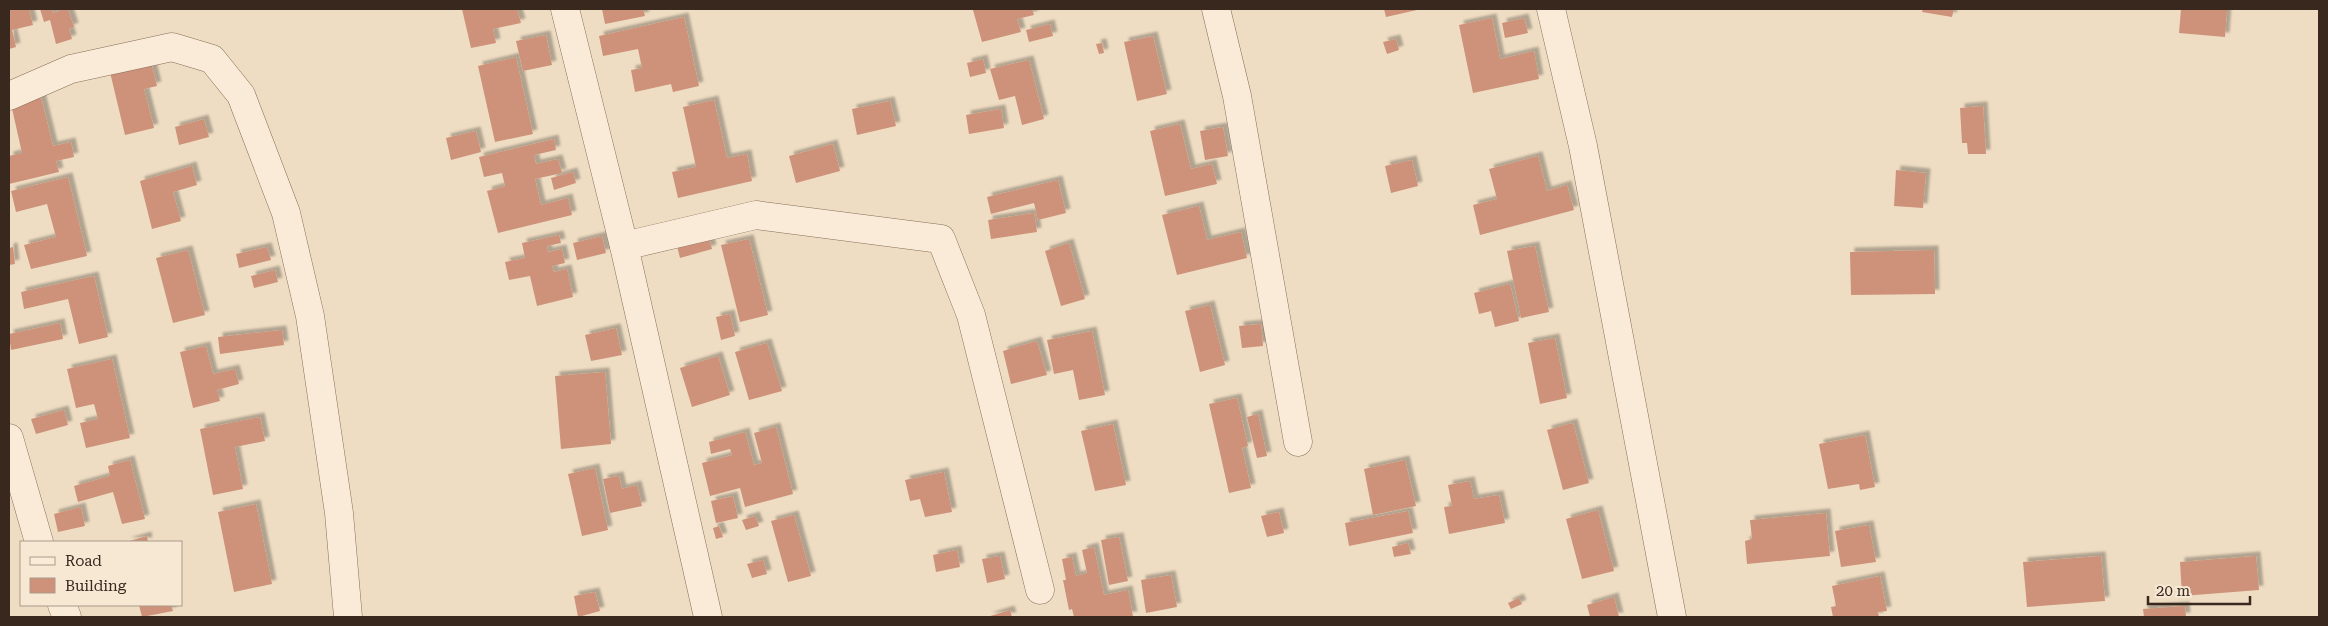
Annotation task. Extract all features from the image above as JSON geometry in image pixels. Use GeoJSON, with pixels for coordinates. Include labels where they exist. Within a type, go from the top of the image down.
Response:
{"type":"FeatureCollection","features":[{"type":"Feature","properties":{"kind":"street"},"geometry":{"type":"LineString","coordinates":[[564,9],[624,246],[708,617]]}},
{"type":"Feature","properties":{"kind":"street"},"geometry":{"type":"LineString","coordinates":[[1216,9],[1236,96],[1298,442]]}},
{"type":"Feature","properties":{"kind":"street"},"geometry":{"type":"LineString","coordinates":[[1551,9],[1583,146],[1672,617]]}},
{"type":"Feature","properties":{"kind":"street"},"geometry":{"type":"LineString","coordinates":[[9,96],[71,68],[172,47],[212,59],[240,95],[286,213],[310,316],[339,513],[348,617]]}},
{"type":"Feature","properties":{"kind":"street"},"geometry":{"type":"LineString","coordinates":[[624,246],[756,215],[941,239],[970,315],[1040,590]]}},
{"type":"Feature","properties":{"kind":"street"},"geometry":{"type":"LineString","coordinates":[[9,438],[39,541]]}},
{"type":"Feature","properties":{"kind":"building"},"geometry":{"type":"Polygon","coordinates":[[[9,9],[29,9],[33,25],[12,30],[16,47],[9,49],[9,9]]]}},
{"type":"Feature","properties":{"kind":"building"},"geometry":{"type":"Polygon","coordinates":[[[40,9],[52,9],[53,13],[59,11],[58,9],[68,9],[74,27],[69,29],[72,39],[56,44],[50,20],[44,22],[40,9]]]}},
{"type":"Feature","properties":{"kind":"building"},"geometry":{"type":"Polygon","coordinates":[[[462,9],[517,9],[521,23],[493,29],[496,43],[471,48],[462,9]]]}},
{"type":"Feature","properties":{"kind":"building"},"geometry":{"type":"Polygon","coordinates":[[[602,9],[643,9],[645,16],[605,24],[602,9]]]}},
{"type":"Feature","properties":{"kind":"building"},"geometry":{"type":"Polygon","coordinates":[[[1032,9],[1034,15],[1017,19],[1021,32],[982,42],[973,10],[1032,9]]]}},
{"type":"Feature","properties":{"kind":"building"},"geometry":{"type":"Polygon","coordinates":[[[1384,9],[1417,9],[1417,10],[1386,17],[1384,9]]]}},
{"type":"Feature","properties":{"kind":"building"},"geometry":{"type":"Polygon","coordinates":[[[1923,9],[1954,9],[1952,17],[1922,12],[1923,9]]]}},
{"type":"Feature","properties":{"kind":"building"},"geometry":{"type":"Polygon","coordinates":[[[2181,9],[2227,9],[2225,37],[2179,33],[2181,9]]]}},
{"type":"Feature","properties":{"kind":"building"},"geometry":{"type":"Polygon","coordinates":[[[684,17],[699,86],[673,92],[671,84],[635,92],[631,70],[642,68],[638,49],[603,56],[599,36],[684,17]]]}},
{"type":"Feature","properties":{"kind":"building"},"geometry":{"type":"Polygon","coordinates":[[[1492,18],[1500,59],[1534,51],[1539,79],[1473,93],[1459,25],[1492,18]]]}},
{"type":"Feature","properties":{"kind":"building"},"geometry":{"type":"Polygon","coordinates":[[[1524,18],[1528,33],[1505,38],[1502,23],[1524,18]]]}},
{"type":"Feature","properties":{"kind":"building"},"geometry":{"type":"Polygon","coordinates":[[[1050,24],[1053,36],[1029,42],[1026,30],[1050,24]]]}},
{"type":"Feature","properties":{"kind":"building"},"geometry":{"type":"Polygon","coordinates":[[[546,35],[552,65],[523,71],[516,41],[546,35]]]}},
{"type":"Feature","properties":{"kind":"building"},"geometry":{"type":"Polygon","coordinates":[[[1153,36],[1167,94],[1137,101],[1124,42],[1153,36]]]}},
{"type":"Feature","properties":{"kind":"building"},"geometry":{"type":"Polygon","coordinates":[[[1396,39],[1399,50],[1387,54],[1383,42],[1396,39]]]}},
{"type":"Feature","properties":{"kind":"building"},"geometry":{"type":"Polygon","coordinates":[[[1102,43],[1104,53],[1099,54],[1096,44],[1102,43]]]}},
{"type":"Feature","properties":{"kind":"building"},"geometry":{"type":"Polygon","coordinates":[[[516,57],[533,134],[495,142],[478,66],[516,57]]]}},
{"type":"Feature","properties":{"kind":"building"},"geometry":{"type":"Polygon","coordinates":[[[150,58],[157,86],[144,89],[154,128],[125,135],[109,68],[150,58]]]}},
{"type":"Feature","properties":{"kind":"building"},"geometry":{"type":"Polygon","coordinates":[[[983,59],[986,73],[970,77],[967,63],[983,59]]]}},
{"type":"Feature","properties":{"kind":"building"},"geometry":{"type":"Polygon","coordinates":[[[1029,60],[1044,119],[1022,125],[1015,96],[999,100],[990,69],[1029,60]]]}},
{"type":"Feature","properties":{"kind":"building"},"geometry":{"type":"Polygon","coordinates":[[[41,97],[53,146],[71,142],[74,157],[56,161],[59,172],[9,184],[9,156],[22,153],[11,104],[41,97]]]}},
{"type":"Feature","properties":{"kind":"building"},"geometry":{"type":"Polygon","coordinates":[[[714,100],[727,158],[747,154],[752,181],[678,198],[672,172],[696,167],[683,107],[714,100]]]}},
{"type":"Feature","properties":{"kind":"building"},"geometry":{"type":"Polygon","coordinates":[[[890,101],[896,126],[857,135],[852,109],[890,101]]]}},
{"type":"Feature","properties":{"kind":"building"},"geometry":{"type":"Polygon","coordinates":[[[1983,106],[1986,154],[1968,154],[1967,143],[1962,143],[1960,108],[1983,106]]]}},
{"type":"Feature","properties":{"kind":"building"},"geometry":{"type":"Polygon","coordinates":[[[1001,109],[1004,128],[969,134],[966,115],[1001,109]]]}},
{"type":"Feature","properties":{"kind":"building"},"geometry":{"type":"Polygon","coordinates":[[[204,119],[209,137],[179,145],[175,127],[204,119]]]}},
{"type":"Feature","properties":{"kind":"building"},"geometry":{"type":"Polygon","coordinates":[[[1180,124],[1191,169],[1212,164],[1217,184],[1165,196],[1150,131],[1180,124]]]}},
{"type":"Feature","properties":{"kind":"building"},"geometry":{"type":"Polygon","coordinates":[[[1223,127],[1228,156],[1205,160],[1200,131],[1223,127]]]}},
{"type":"Feature","properties":{"kind":"building"},"geometry":{"type":"Polygon","coordinates":[[[476,131],[481,152],[451,160],[446,138],[476,131]]]}},
{"type":"Feature","properties":{"kind":"building"},"geometry":{"type":"Polygon","coordinates":[[[554,139],[556,150],[534,155],[536,164],[558,159],[562,173],[535,179],[541,205],[568,198],[572,215],[498,233],[487,191],[505,186],[502,173],[484,177],[479,157],[554,139]]]}},
{"type":"Feature","properties":{"kind":"building"},"geometry":{"type":"Polygon","coordinates":[[[833,144],[840,171],[796,183],[789,156],[833,144]]]}},
{"type":"Feature","properties":{"kind":"building"},"geometry":{"type":"Polygon","coordinates":[[[1538,156],[1547,191],[1567,185],[1574,210],[1480,235],[1473,205],[1497,199],[1489,169],[1538,156]]]}},
{"type":"Feature","properties":{"kind":"building"},"geometry":{"type":"Polygon","coordinates":[[[1412,160],[1418,186],[1391,193],[1385,166],[1412,160]]]}},
{"type":"Feature","properties":{"kind":"building"},"geometry":{"type":"Polygon","coordinates":[[[192,166],[197,185],[173,192],[181,221],[152,229],[140,181],[192,166]]]}},
{"type":"Feature","properties":{"kind":"building"},"geometry":{"type":"Polygon","coordinates":[[[1896,170],[1926,173],[1923,208],[1894,206],[1896,170]]]}},
{"type":"Feature","properties":{"kind":"building"},"geometry":{"type":"Polygon","coordinates":[[[573,172],[576,183],[554,190],[551,178],[573,172]]]}},
{"type":"Feature","properties":{"kind":"building"},"geometry":{"type":"Polygon","coordinates":[[[68,177],[87,256],[31,269],[24,245],[56,237],[47,204],[16,212],[11,191],[68,177]]]}},
{"type":"Feature","properties":{"kind":"building"},"geometry":{"type":"Polygon","coordinates":[[[1058,180],[1066,213],[1038,220],[1034,203],[991,214],[987,197],[1058,180]]]}},
{"type":"Feature","properties":{"kind":"building"},"geometry":{"type":"Polygon","coordinates":[[[1199,206],[1207,240],[1241,232],[1247,258],[1177,275],[1162,215],[1199,206]]]}},
{"type":"Feature","properties":{"kind":"building"},"geometry":{"type":"Polygon","coordinates":[[[1034,213],[1037,232],[991,239],[988,220],[1034,213]]]}},
{"type":"Feature","properties":{"kind":"building"},"geometry":{"type":"Polygon","coordinates":[[[708,234],[712,249],[680,258],[676,242],[708,234]]]}},
{"type":"Feature","properties":{"kind":"building"},"geometry":{"type":"Polygon","coordinates":[[[559,235],[561,243],[547,246],[548,252],[562,249],[565,263],[552,266],[554,272],[567,269],[573,297],[537,306],[530,276],[509,280],[505,262],[525,258],[522,243],[559,235]]]}},
{"type":"Feature","properties":{"kind":"building"},"geometry":{"type":"Polygon","coordinates":[[[602,236],[606,253],[577,260],[573,243],[602,236]]]}},
{"type":"Feature","properties":{"kind":"building"},"geometry":{"type":"Polygon","coordinates":[[[749,239],[768,315],[740,322],[721,245],[749,239]]]}},
{"type":"Feature","properties":{"kind":"building"},"geometry":{"type":"Polygon","coordinates":[[[1069,243],[1085,299],[1061,306],[1045,251],[1069,243]]]}},
{"type":"Feature","properties":{"kind":"building"},"geometry":{"type":"Polygon","coordinates":[[[1535,246],[1549,312],[1521,318],[1507,251],[1535,246]]]}},
{"type":"Feature","properties":{"kind":"building"},"geometry":{"type":"Polygon","coordinates":[[[13,247],[15,264],[9,265],[9,248],[13,247]]]}},
{"type":"Feature","properties":{"kind":"building"},"geometry":{"type":"Polygon","coordinates":[[[267,247],[271,260],[239,268],[236,254],[267,247]]]}},
{"type":"Feature","properties":{"kind":"building"},"geometry":{"type":"Polygon","coordinates":[[[188,250],[205,315],[173,323],[156,258],[188,250]]]}},
{"type":"Feature","properties":{"kind":"building"},"geometry":{"type":"Polygon","coordinates":[[[1934,250],[1935,294],[1851,295],[1850,252],[1934,250]]]}},
{"type":"Feature","properties":{"kind":"building"},"geometry":{"type":"Polygon","coordinates":[[[275,270],[278,282],[254,288],[251,276],[275,270]]]}},
{"type":"Feature","properties":{"kind":"building"},"geometry":{"type":"Polygon","coordinates":[[[94,276],[108,337],[79,344],[68,299],[24,309],[21,292],[94,276]]]}},
{"type":"Feature","properties":{"kind":"building"},"geometry":{"type":"Polygon","coordinates":[[[1510,284],[1519,321],[1495,327],[1491,311],[1479,314],[1474,293],[1510,284]]]}},
{"type":"Feature","properties":{"kind":"building"},"geometry":{"type":"Polygon","coordinates":[[[1210,305],[1225,365],[1200,372],[1185,311],[1210,305]]]}},
{"type":"Feature","properties":{"kind":"building"},"geometry":{"type":"Polygon","coordinates":[[[730,314],[735,336],[721,340],[716,317],[730,314]]]}},
{"type":"Feature","properties":{"kind":"building"},"geometry":{"type":"Polygon","coordinates":[[[60,323],[63,339],[11,350],[9,334],[60,323]]]}},
{"type":"Feature","properties":{"kind":"building"},"geometry":{"type":"Polygon","coordinates":[[[1261,324],[1263,346],[1242,348],[1239,326],[1261,324]]]}},
{"type":"Feature","properties":{"kind":"building"},"geometry":{"type":"Polygon","coordinates":[[[616,328],[622,355],[591,361],[585,335],[616,328]]]}},
{"type":"Feature","properties":{"kind":"building"},"geometry":{"type":"Polygon","coordinates":[[[282,330],[284,345],[220,354],[218,337],[282,330]]]}},
{"type":"Feature","properties":{"kind":"building"},"geometry":{"type":"Polygon","coordinates":[[[1092,331],[1105,395],[1079,400],[1073,370],[1054,374],[1047,340],[1092,331]]]}},
{"type":"Feature","properties":{"kind":"building"},"geometry":{"type":"Polygon","coordinates":[[[1555,338],[1567,398],[1540,404],[1528,343],[1555,338]]]}},
{"type":"Feature","properties":{"kind":"building"},"geometry":{"type":"Polygon","coordinates":[[[1037,341],[1047,375],[1011,384],[1003,351],[1037,341]]]}},
{"type":"Feature","properties":{"kind":"building"},"geometry":{"type":"Polygon","coordinates":[[[767,343],[782,391],[749,400],[735,352],[767,343]]]}},
{"type":"Feature","properties":{"kind":"building"},"geometry":{"type":"Polygon","coordinates":[[[206,346],[213,374],[235,369],[239,384],[217,390],[220,401],[193,408],[180,352],[206,346]]]}},
{"type":"Feature","properties":{"kind":"building"},"geometry":{"type":"Polygon","coordinates":[[[718,356],[730,395],[692,407],[680,368],[718,356]]]}},
{"type":"Feature","properties":{"kind":"building"},"geometry":{"type":"Polygon","coordinates":[[[112,359],[130,438],[86,448],[80,423],[98,419],[94,404],[76,408],[67,369],[112,359]]]}},
{"type":"Feature","properties":{"kind":"building"},"geometry":{"type":"Polygon","coordinates":[[[605,372],[611,444],[561,449],[555,376],[605,372]]]}},
{"type":"Feature","properties":{"kind":"building"},"geometry":{"type":"Polygon","coordinates":[[[1237,398],[1248,446],[1242,448],[1251,488],[1229,493],[1209,404],[1237,398]]]}},
{"type":"Feature","properties":{"kind":"building"},"geometry":{"type":"Polygon","coordinates":[[[64,410],[68,425],[36,434],[31,419],[64,410]]]}},
{"type":"Feature","properties":{"kind":"building"},"geometry":{"type":"Polygon","coordinates":[[[1258,414],[1267,456],[1257,458],[1247,417],[1258,414]]]}},
{"type":"Feature","properties":{"kind":"building"},"geometry":{"type":"Polygon","coordinates":[[[260,417],[265,441],[235,447],[243,489],[213,495],[200,429],[260,417]]]}},
{"type":"Feature","properties":{"kind":"building"},"geometry":{"type":"Polygon","coordinates":[[[1573,423],[1589,483],[1563,490],[1547,430],[1573,423]]]}},
{"type":"Feature","properties":{"kind":"building"},"geometry":{"type":"Polygon","coordinates":[[[1113,424],[1126,485],[1095,491],[1081,431],[1113,424]]]}},
{"type":"Feature","properties":{"kind":"building"},"geometry":{"type":"Polygon","coordinates":[[[776,427],[793,494],[745,507],[740,488],[710,496],[702,463],[732,455],[730,449],[711,454],[709,442],[745,432],[754,465],[762,463],[754,433],[776,427]]]}},
{"type":"Feature","properties":{"kind":"building"},"geometry":{"type":"Polygon","coordinates":[[[1865,435],[1875,487],[1860,490],[1859,484],[1828,489],[1819,444],[1865,435]]]}},
{"type":"Feature","properties":{"kind":"building"},"geometry":{"type":"Polygon","coordinates":[[[130,460],[145,519],[122,524],[113,492],[78,502],[74,486],[110,476],[108,466],[130,460]]]}},
{"type":"Feature","properties":{"kind":"building"},"geometry":{"type":"Polygon","coordinates":[[[1405,460],[1416,506],[1373,515],[1364,469],[1405,460]]]}},
{"type":"Feature","properties":{"kind":"building"},"geometry":{"type":"Polygon","coordinates":[[[595,468],[608,530],[582,536],[568,474],[595,468]]]}},
{"type":"Feature","properties":{"kind":"building"},"geometry":{"type":"Polygon","coordinates":[[[944,472],[952,512],[925,517],[920,499],[910,501],[905,480],[944,472]]]}},
{"type":"Feature","properties":{"kind":"building"},"geometry":{"type":"Polygon","coordinates":[[[619,476],[622,489],[637,485],[642,506],[610,513],[603,479],[619,476]]]}},
{"type":"Feature","properties":{"kind":"building"},"geometry":{"type":"Polygon","coordinates":[[[1470,481],[1474,499],[1499,495],[1505,523],[1449,534],[1444,507],[1452,506],[1448,485],[1470,481]]]}},
{"type":"Feature","properties":{"kind":"building"},"geometry":{"type":"Polygon","coordinates":[[[733,496],[738,518],[716,523],[711,501],[733,496]]]}},
{"type":"Feature","properties":{"kind":"building"},"geometry":{"type":"Polygon","coordinates":[[[256,504],[272,584],[234,592],[218,512],[256,504]]]}},
{"type":"Feature","properties":{"kind":"building"},"geometry":{"type":"Polygon","coordinates":[[[81,507],[85,526],[58,532],[54,514],[81,507]]]}},
{"type":"Feature","properties":{"kind":"building"},"geometry":{"type":"Polygon","coordinates":[[[1598,510],[1614,571],[1582,579],[1566,519],[1598,510]]]}},
{"type":"Feature","properties":{"kind":"building"},"geometry":{"type":"Polygon","coordinates":[[[1408,511],[1413,533],[1349,546],[1345,523],[1408,511]]]}},
{"type":"Feature","properties":{"kind":"building"},"geometry":{"type":"Polygon","coordinates":[[[1279,512],[1284,533],[1267,537],[1261,516],[1279,512]]]}},
{"type":"Feature","properties":{"kind":"building"},"geometry":{"type":"Polygon","coordinates":[[[1826,513],[1830,556],[1747,564],[1745,541],[1752,539],[1750,520],[1826,513]]]}},
{"type":"Feature","properties":{"kind":"building"},"geometry":{"type":"Polygon","coordinates":[[[794,515],[811,576],[788,582],[771,521],[794,515]]]}},
{"type":"Feature","properties":{"kind":"building"},"geometry":{"type":"Polygon","coordinates":[[[755,516],[759,526],[746,530],[742,520],[755,516]]]}},
{"type":"Feature","properties":{"kind":"building"},"geometry":{"type":"Polygon","coordinates":[[[1869,525],[1876,562],[1841,567],[1835,531],[1869,525]]]}},
{"type":"Feature","properties":{"kind":"building"},"geometry":{"type":"Polygon","coordinates":[[[719,526],[723,537],[716,539],[713,528],[719,526]]]}},
{"type":"Feature","properties":{"kind":"building"},"geometry":{"type":"Polygon","coordinates":[[[147,536],[148,541],[130,541],[147,536]]]}},
{"type":"Feature","properties":{"kind":"building"},"geometry":{"type":"Polygon","coordinates":[[[1119,537],[1128,581],[1109,585],[1101,540],[1119,537]]]}},
{"type":"Feature","properties":{"kind":"building"},"geometry":{"type":"Polygon","coordinates":[[[1408,543],[1411,554],[1394,557],[1392,547],[1408,543]]]}},
{"type":"Feature","properties":{"kind":"building"},"geometry":{"type":"Polygon","coordinates":[[[1094,547],[1104,595],[1128,590],[1133,616],[1074,617],[1072,609],[1069,610],[1063,580],[1066,580],[1062,559],[1072,557],[1076,576],[1087,573],[1082,550],[1094,547]]]}},
{"type":"Feature","properties":{"kind":"building"},"geometry":{"type":"Polygon","coordinates":[[[957,550],[960,567],[936,572],[933,555],[957,550]]]}},
{"type":"Feature","properties":{"kind":"building"},"geometry":{"type":"Polygon","coordinates":[[[1000,556],[1005,579],[987,583],[982,559],[1000,556]]]}},
{"type":"Feature","properties":{"kind":"building"},"geometry":{"type":"Polygon","coordinates":[[[2101,556],[2105,601],[2027,607],[2023,562],[2101,556]]]}},
{"type":"Feature","properties":{"kind":"building"},"geometry":{"type":"Polygon","coordinates":[[[2256,556],[2259,590],[2182,596],[2180,562],[2256,556]]]}},
{"type":"Feature","properties":{"kind":"building"},"geometry":{"type":"Polygon","coordinates":[[[763,560],[767,574],[752,578],[747,564],[763,560]]]}},
{"type":"Feature","properties":{"kind":"building"},"geometry":{"type":"Polygon","coordinates":[[[1171,575],[1177,607],[1146,613],[1141,580],[1171,575]]]}},
{"type":"Feature","properties":{"kind":"building"},"geometry":{"type":"Polygon","coordinates":[[[1880,576],[1887,611],[1878,612],[1879,617],[1833,617],[1831,607],[1836,606],[1832,586],[1880,576]]]}},
{"type":"Feature","properties":{"kind":"building"},"geometry":{"type":"Polygon","coordinates":[[[595,592],[600,611],[578,617],[574,596],[595,592]]]}},
{"type":"Feature","properties":{"kind":"building"},"geometry":{"type":"Polygon","coordinates":[[[1614,597],[1619,617],[1590,617],[1587,605],[1614,597]]]}},
{"type":"Feature","properties":{"kind":"building"},"geometry":{"type":"Polygon","coordinates":[[[1519,598],[1522,604],[1511,609],[1508,603],[1519,598]]]}},
{"type":"Feature","properties":{"kind":"building"},"geometry":{"type":"Polygon","coordinates":[[[139,606],[171,606],[173,611],[142,617],[139,606]]]}},
{"type":"Feature","properties":{"kind":"building"},"geometry":{"type":"Polygon","coordinates":[[[2185,606],[2186,617],[2144,617],[2143,609],[2185,606]]]}},
{"type":"Feature","properties":{"kind":"building"},"geometry":{"type":"Polygon","coordinates":[[[1010,610],[1012,617],[987,617],[1010,610]]]}}]}
